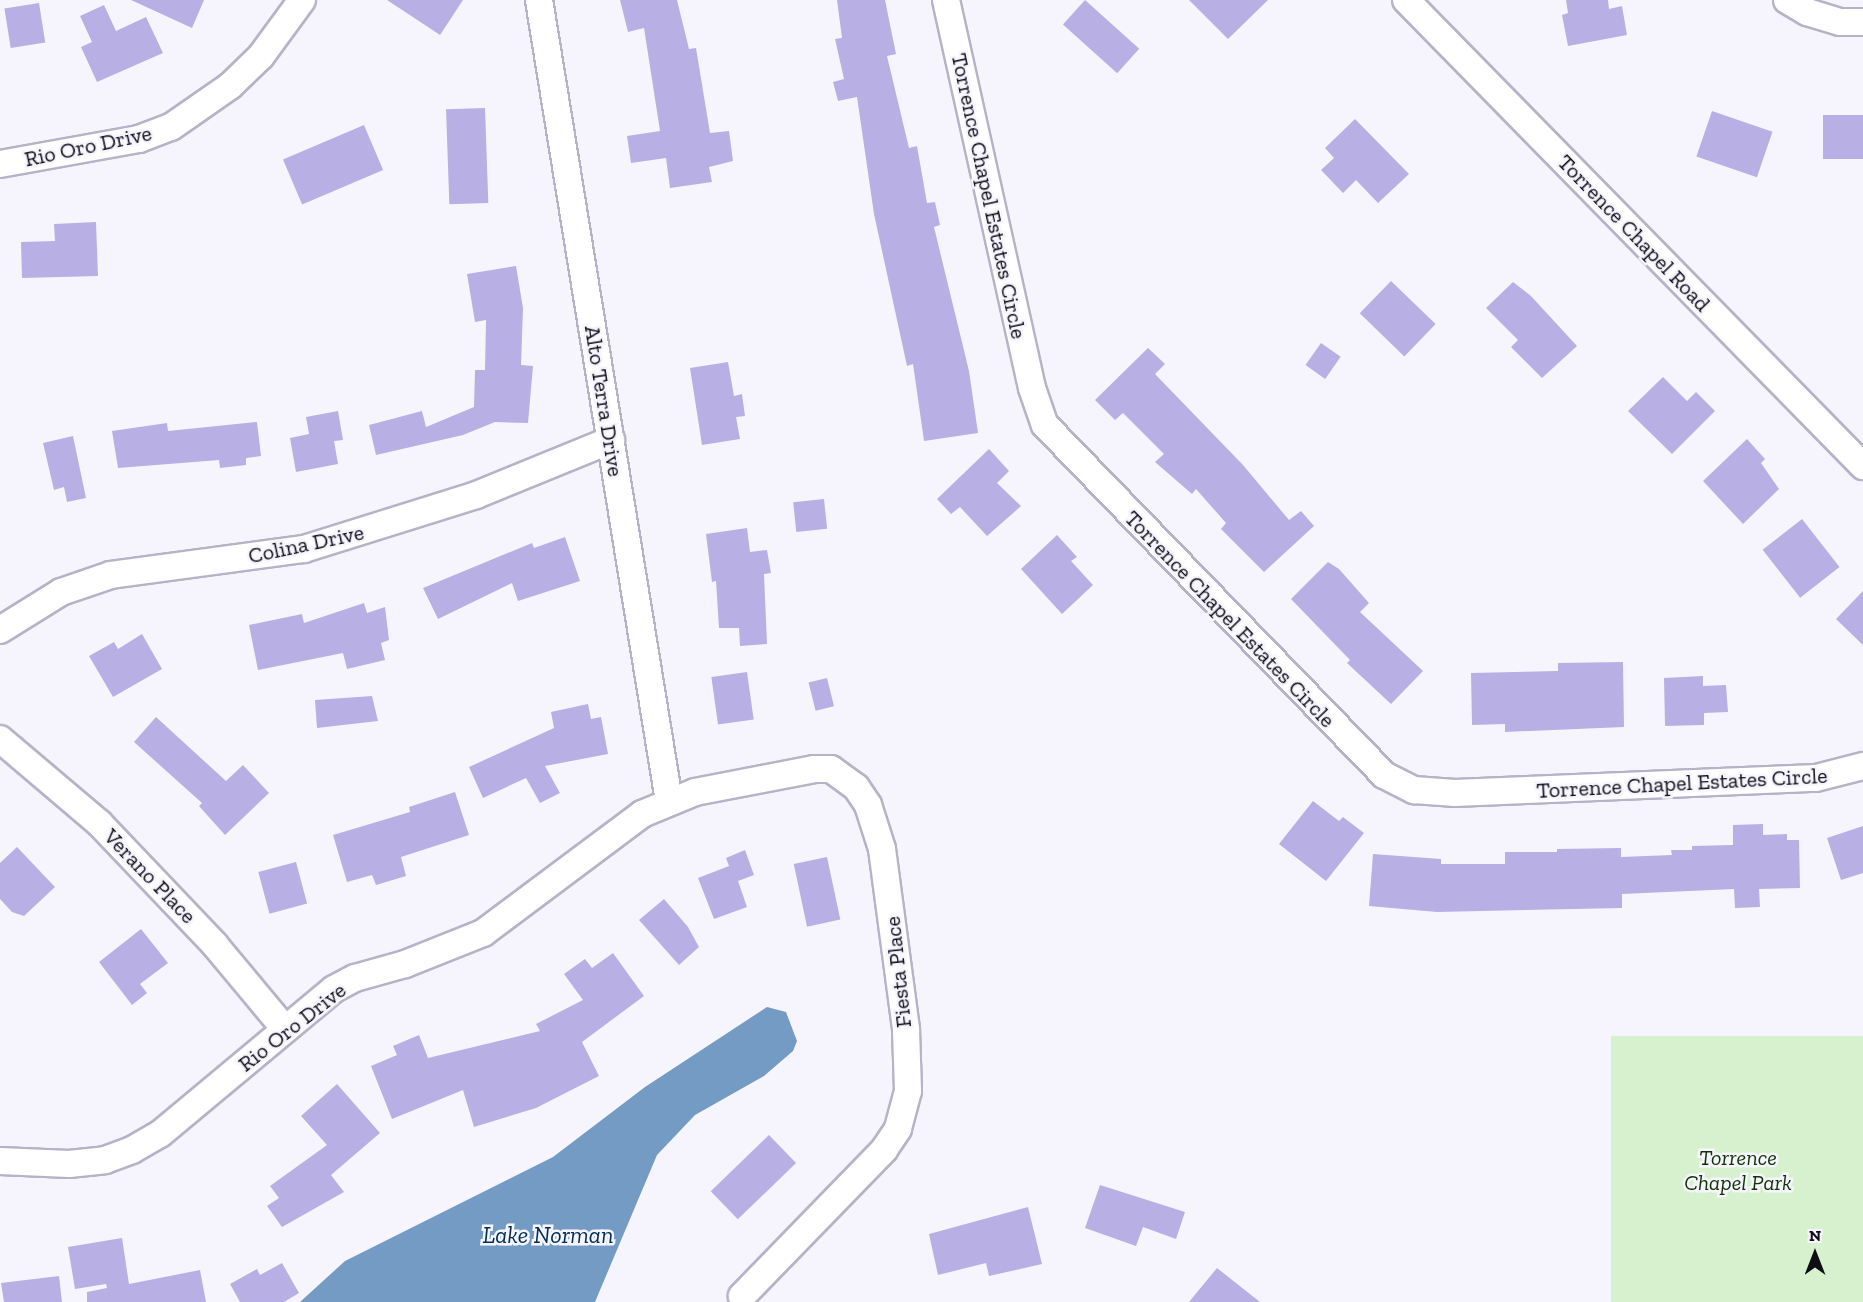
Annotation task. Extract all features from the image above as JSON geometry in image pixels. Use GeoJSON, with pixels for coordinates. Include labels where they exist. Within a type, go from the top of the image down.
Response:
{"type":"FeatureCollection","features":[{"type":"Feature","properties":{"kind":"street","name":"Rio Oro Drive"},"geometry":{"type":"LineString","coordinates":[[0,164],[139,139],[171,127],[230,86],[261,56],[302,0]]}},
{"type":"Feature","properties":{"kind":"street","name":"Alto Terra Drive"},"geometry":{"type":"LineString","coordinates":[[539,0],[669,801]]}},
{"type":"Feature","properties":{"kind":"street","name":"Torrence Chapel Estates Circle"},"geometry":{"type":"LineString","coordinates":[[946,0],[1032,388],[1045,425],[1384,776],[1414,790],[1455,794],[1816,778],[1863,766]]}},
{"type":"Feature","properties":{"kind":"street","name":"Torrence Chapel Road"},"geometry":{"type":"LineString","coordinates":[[1406,0],[1863,466]]}},
{"type":"Feature","properties":{"kind":"street"},"geometry":{"type":"LineString","coordinates":[[1787,0],[1808,12],[1840,22],[1863,22]]}},
{"type":"Feature","properties":{"kind":"street","name":"Colina Drive"},"geometry":{"type":"LineString","coordinates":[[0,630],[61,592],[111,575],[315,546],[476,495],[611,440]]}},
{"type":"Feature","properties":{"kind":"street","name":"Verano Place"},"geometry":{"type":"LineString","coordinates":[[0,738],[99,823],[208,937],[285,1029]]}},
{"type":"Feature","properties":{"kind":"street","name":"Fiesta Place"},"geometry":{"type":"LineString","coordinates":[[669,801],[760,778],[831,770],[856,787],[868,806],[882,849],[891,908],[906,1030],[908,1091],[900,1122],[860,1179],[742,1296]]}},
{"type":"Feature","properties":{"kind":"street","name":"Rio Oro Drive"},"geometry":{"type":"LineString","coordinates":[[0,1161],[69,1164],[105,1160],[132,1150],[160,1134],[334,989],[355,978],[405,964],[483,933],[624,826],[669,801]]}},
{"type":"Feature","properties":{"kind":"green space","name":"Torrence Chapel Park"},"geometry":{"type":"Polygon","coordinates":[[[1611,1036],[1863,1036],[1863,1302],[1611,1302],[1611,1036]]]}},
{"type":"Feature","properties":{"kind":"water","name":"Lake Norman"},"geometry":{"type":"Polygon","coordinates":[[[767,1007],[786,1012],[797,1041],[793,1051],[764,1076],[695,1115],[657,1155],[595,1302],[300,1302],[345,1261],[553,1157],[645,1087],[767,1007]]]}},
{"type":"Feature","properties":{"kind":"building"},"geometry":{"type":"Polygon","coordinates":[[[131,0],[204,0],[192,28],[131,0]]]}},
{"type":"Feature","properties":{"kind":"building"},"geometry":{"type":"Polygon","coordinates":[[[387,0],[463,0],[440,35],[387,0]]]}},
{"type":"Feature","properties":{"kind":"building"},"geometry":{"type":"Polygon","coordinates":[[[620,0],[677,0],[689,49],[696,48],[710,133],[729,131],[733,161],[709,167],[712,182],[670,188],[666,158],[631,163],[627,136],[660,131],[644,28],[628,32],[620,0]]]}},
{"type":"Feature","properties":{"kind":"building"},"geometry":{"type":"Polygon","coordinates":[[[837,0],[885,0],[896,54],[887,56],[909,148],[917,146],[927,203],[935,202],[940,225],[934,227],[969,371],[978,433],[924,441],[913,364],[907,366],[874,214],[857,97],[838,101],[833,82],[844,79],[835,39],[842,38],[837,0]]]}},
{"type":"Feature","properties":{"kind":"building"},"geometry":{"type":"Polygon","coordinates":[[[1085,0],[1139,49],[1117,73],[1063,25],[1085,0]]]}},
{"type":"Feature","properties":{"kind":"building"},"geometry":{"type":"Polygon","coordinates":[[[1189,0],[1268,0],[1228,39],[1189,0]]]}},
{"type":"Feature","properties":{"kind":"building"},"geometry":{"type":"Polygon","coordinates":[[[1566,0],[1608,0],[1609,9],[1622,6],[1627,35],[1568,46],[1562,15],[1568,13],[1566,0]]]}},
{"type":"Feature","properties":{"kind":"building"},"geometry":{"type":"Polygon","coordinates":[[[39,3],[45,43],[11,48],[4,8],[39,3]]]}},
{"type":"Feature","properties":{"kind":"building"},"geometry":{"type":"Polygon","coordinates":[[[104,5],[116,31],[146,17],[163,53],[97,82],[81,47],[92,42],[80,16],[104,5]]]}},
{"type":"Feature","properties":{"kind":"building"},"geometry":{"type":"Polygon","coordinates":[[[485,108],[488,203],[449,204],[446,109],[485,108]]]}},
{"type":"Feature","properties":{"kind":"building"},"geometry":{"type":"Polygon","coordinates":[[[1712,111],[1773,132],[1757,177],[1696,156],[1712,111]]]}},
{"type":"Feature","properties":{"kind":"building"},"geometry":{"type":"Polygon","coordinates":[[[1823,115],[1863,115],[1863,159],[1823,159],[1823,115]]]}},
{"type":"Feature","properties":{"kind":"building"},"geometry":{"type":"Polygon","coordinates":[[[1355,119],[1409,174],[1378,203],[1356,180],[1343,193],[1321,170],[1334,158],[1325,148],[1355,119]]]}},
{"type":"Feature","properties":{"kind":"building"},"geometry":{"type":"Polygon","coordinates":[[[364,125],[383,170],[302,204],[283,159],[364,125]]]}},
{"type":"Feature","properties":{"kind":"building"},"geometry":{"type":"Polygon","coordinates":[[[96,222],[98,276],[22,278],[21,242],[55,241],[54,224],[96,222]]]}},
{"type":"Feature","properties":{"kind":"building"},"geometry":{"type":"Polygon","coordinates":[[[516,266],[523,308],[521,365],[533,366],[528,423],[495,422],[463,435],[376,455],[369,425],[422,411],[426,427],[474,407],[475,370],[485,370],[486,320],[475,322],[467,274],[516,266]]]}},
{"type":"Feature","properties":{"kind":"building"},"geometry":{"type":"Polygon","coordinates":[[[1391,281],[1436,324],[1404,356],[1360,313],[1391,281]]]}},
{"type":"Feature","properties":{"kind":"building"},"geometry":{"type":"Polygon","coordinates":[[[1513,282],[1531,296],[1577,346],[1542,378],[1511,347],[1518,340],[1486,308],[1513,282]]]}},
{"type":"Feature","properties":{"kind":"building"},"geometry":{"type":"Polygon","coordinates":[[[1321,343],[1341,357],[1325,379],[1306,365],[1321,343]]]}},
{"type":"Feature","properties":{"kind":"building"},"geometry":{"type":"Polygon","coordinates":[[[1148,348],[1165,364],[1155,374],[1243,465],[1289,520],[1301,511],[1314,526],[1264,572],[1221,529],[1226,523],[1196,489],[1192,494],[1155,462],[1164,454],[1123,413],[1115,420],[1095,400],[1148,348]]]}},
{"type":"Feature","properties":{"kind":"building"},"geometry":{"type":"Polygon","coordinates":[[[728,362],[734,396],[742,394],[745,416],[736,417],[740,439],[702,445],[690,368],[728,362]]]}},
{"type":"Feature","properties":{"kind":"building"},"geometry":{"type":"Polygon","coordinates":[[[1663,377],[1687,401],[1696,392],[1715,411],[1672,454],[1628,411],[1663,377]]]}},
{"type":"Feature","properties":{"kind":"building"},"geometry":{"type":"Polygon","coordinates":[[[338,411],[343,440],[334,441],[338,464],[296,472],[290,438],[309,434],[306,417],[338,411]]]}},
{"type":"Feature","properties":{"kind":"building"},"geometry":{"type":"Polygon","coordinates":[[[257,422],[261,456],[246,458],[246,465],[220,468],[219,460],[118,468],[112,431],[167,423],[168,431],[257,422]]]}},
{"type":"Feature","properties":{"kind":"building"},"geometry":{"type":"Polygon","coordinates":[[[73,436],[86,498],[67,502],[64,487],[54,490],[43,443],[73,436]]]}},
{"type":"Feature","properties":{"kind":"building"},"geometry":{"type":"Polygon","coordinates":[[[1747,439],[1765,459],[1761,463],[1779,489],[1743,524],[1703,481],[1747,439]]]}},
{"type":"Feature","properties":{"kind":"building"},"geometry":{"type":"Polygon","coordinates":[[[989,449],[1009,471],[997,483],[1021,506],[987,536],[960,507],[951,514],[937,499],[989,449]]]}},
{"type":"Feature","properties":{"kind":"building"},"geometry":{"type":"Polygon","coordinates":[[[824,499],[827,529],[796,532],[793,502],[824,499]]]}},
{"type":"Feature","properties":{"kind":"building"},"geometry":{"type":"Polygon","coordinates":[[[1802,519],[1840,567],[1800,598],[1763,550],[1802,519]]]}},
{"type":"Feature","properties":{"kind":"building"},"geometry":{"type":"Polygon","coordinates":[[[747,528],[750,552],[767,550],[771,573],[764,574],[767,644],[740,646],[739,628],[719,628],[716,581],[712,582],[706,534],[747,528]]]}},
{"type":"Feature","properties":{"kind":"building"},"geometry":{"type":"Polygon","coordinates":[[[1057,535],[1077,557],[1071,561],[1093,585],[1062,614],[1021,569],[1057,535]]]}},
{"type":"Feature","properties":{"kind":"building"},"geometry":{"type":"Polygon","coordinates":[[[565,537],[580,581],[518,601],[512,583],[438,619],[423,588],[532,543],[534,548],[565,537]]]}},
{"type":"Feature","properties":{"kind":"building"},"geometry":{"type":"Polygon","coordinates":[[[1328,562],[1339,569],[1369,603],[1360,612],[1423,671],[1391,704],[1347,663],[1350,660],[1291,599],[1328,562]]]}},
{"type":"Feature","properties":{"kind":"building"},"geometry":{"type":"Polygon","coordinates":[[[1863,591],[1863,645],[1836,619],[1863,591]]]}},
{"type":"Feature","properties":{"kind":"building"},"geometry":{"type":"Polygon","coordinates":[[[364,603],[367,613],[385,607],[389,640],[381,643],[385,660],[347,669],[343,653],[258,670],[249,625],[302,614],[304,623],[364,603]]]}},
{"type":"Feature","properties":{"kind":"building"},"geometry":{"type":"Polygon","coordinates":[[[142,634],[162,669],[113,697],[89,656],[114,642],[118,649],[142,634]]]}},
{"type":"Feature","properties":{"kind":"building"},"geometry":{"type":"Polygon","coordinates":[[[1623,662],[1624,727],[1505,732],[1505,724],[1472,725],[1471,673],[1558,671],[1558,663],[1623,662]]]}},
{"type":"Feature","properties":{"kind":"building"},"geometry":{"type":"Polygon","coordinates":[[[747,672],[754,720],[718,725],[711,677],[747,672]]]}},
{"type":"Feature","properties":{"kind":"building"},"geometry":{"type":"Polygon","coordinates":[[[1703,676],[1703,686],[1726,685],[1728,712],[1704,713],[1704,725],[1665,726],[1664,678],[1703,676]]]}},
{"type":"Feature","properties":{"kind":"building"},"geometry":{"type":"Polygon","coordinates":[[[827,678],[834,706],[816,711],[809,683],[827,678]]]}},
{"type":"Feature","properties":{"kind":"building"},"geometry":{"type":"Polygon","coordinates":[[[372,696],[378,721],[317,728],[315,700],[372,696]]]}},
{"type":"Feature","properties":{"kind":"building"},"geometry":{"type":"Polygon","coordinates":[[[588,704],[591,719],[601,717],[608,754],[545,766],[560,793],[540,803],[526,778],[483,798],[469,767],[554,728],[551,712],[588,704]]]}},
{"type":"Feature","properties":{"kind":"building"},"geometry":{"type":"Polygon","coordinates":[[[156,717],[226,781],[243,765],[269,793],[225,835],[199,806],[202,803],[134,742],[156,717]]]}},
{"type":"Feature","properties":{"kind":"building"},"geometry":{"type":"Polygon","coordinates":[[[455,792],[469,835],[401,857],[406,876],[376,885],[372,875],[347,882],[333,835],[410,812],[409,807],[455,792]]]}},
{"type":"Feature","properties":{"kind":"building"},"geometry":{"type":"Polygon","coordinates":[[[1313,801],[1339,821],[1343,817],[1364,833],[1326,881],[1279,844],[1313,801]]]}},
{"type":"Feature","properties":{"kind":"building"},"geometry":{"type":"Polygon","coordinates":[[[1763,824],[1763,835],[1787,834],[1787,840],[1799,840],[1800,888],[1759,889],[1760,907],[1735,908],[1734,889],[1622,894],[1622,908],[1437,912],[1369,906],[1373,854],[1441,859],[1441,864],[1505,864],[1505,852],[1557,852],[1557,849],[1621,848],[1621,857],[1672,855],[1671,850],[1692,850],[1692,846],[1733,845],[1733,825],[1763,824]]]}},
{"type":"Feature","properties":{"kind":"building"},"geometry":{"type":"Polygon","coordinates":[[[1863,826],[1863,873],[1841,880],[1827,838],[1863,826]]]}},
{"type":"Feature","properties":{"kind":"building"},"geometry":{"type":"Polygon","coordinates":[[[17,847],[55,887],[24,916],[12,912],[0,899],[0,863],[17,847]]]}},
{"type":"Feature","properties":{"kind":"building"},"geometry":{"type":"Polygon","coordinates":[[[745,850],[754,875],[738,881],[747,907],[714,919],[698,878],[729,866],[726,858],[745,850]]]}},
{"type":"Feature","properties":{"kind":"building"},"geometry":{"type":"Polygon","coordinates":[[[827,857],[840,920],[807,927],[794,864],[827,857]]]}},
{"type":"Feature","properties":{"kind":"building"},"geometry":{"type":"Polygon","coordinates":[[[296,862],[307,904],[269,914],[258,872],[296,862]]]}},
{"type":"Feature","properties":{"kind":"building"},"geometry":{"type":"Polygon","coordinates":[[[664,899],[688,927],[699,947],[679,965],[639,920],[664,899]]]}},
{"type":"Feature","properties":{"kind":"building"},"geometry":{"type":"Polygon","coordinates":[[[141,929],[168,963],[140,984],[147,993],[132,1005],[99,962],[141,929]]]}},
{"type":"Feature","properties":{"kind":"building"},"geometry":{"type":"Polygon","coordinates":[[[613,953],[644,996],[582,1042],[599,1076],[536,1108],[474,1127],[463,1090],[392,1119],[371,1066],[397,1055],[393,1046],[419,1035],[428,1058],[540,1031],[536,1024],[583,1000],[564,974],[585,959],[592,968],[613,953]]]}},
{"type":"Feature","properties":{"kind":"building"},"geometry":{"type":"Polygon","coordinates":[[[337,1084],[380,1133],[331,1175],[344,1192],[282,1227],[267,1206],[279,1198],[270,1186],[327,1145],[301,1116],[337,1084]]]}},
{"type":"Feature","properties":{"kind":"building"},"geometry":{"type":"Polygon","coordinates":[[[769,1135],[796,1163],[738,1219],[711,1191],[769,1135]]]}},
{"type":"Feature","properties":{"kind":"building"},"geometry":{"type":"Polygon","coordinates":[[[1100,1185],[1185,1212],[1176,1239],[1143,1227],[1136,1246],[1085,1228],[1100,1185]]]}},
{"type":"Feature","properties":{"kind":"building"},"geometry":{"type":"Polygon","coordinates":[[[1028,1207],[1042,1264],[989,1276],[986,1263],[938,1275],[929,1234],[1028,1207]]]}},
{"type":"Feature","properties":{"kind":"building"},"geometry":{"type":"Polygon","coordinates":[[[122,1238],[129,1284],[200,1270],[206,1302],[87,1302],[87,1292],[107,1288],[106,1284],[75,1289],[68,1247],[122,1238]]]}},
{"type":"Feature","properties":{"kind":"building"},"geometry":{"type":"Polygon","coordinates":[[[282,1263],[299,1293],[284,1302],[240,1302],[230,1284],[257,1269],[260,1275],[282,1263]]]}},
{"type":"Feature","properties":{"kind":"building"},"geometry":{"type":"Polygon","coordinates":[[[1217,1268],[1260,1302],[1189,1302],[1217,1268]]]}},
{"type":"Feature","properties":{"kind":"building"},"geometry":{"type":"Polygon","coordinates":[[[59,1276],[62,1302],[4,1302],[1,1283],[59,1276]]]}}]}
